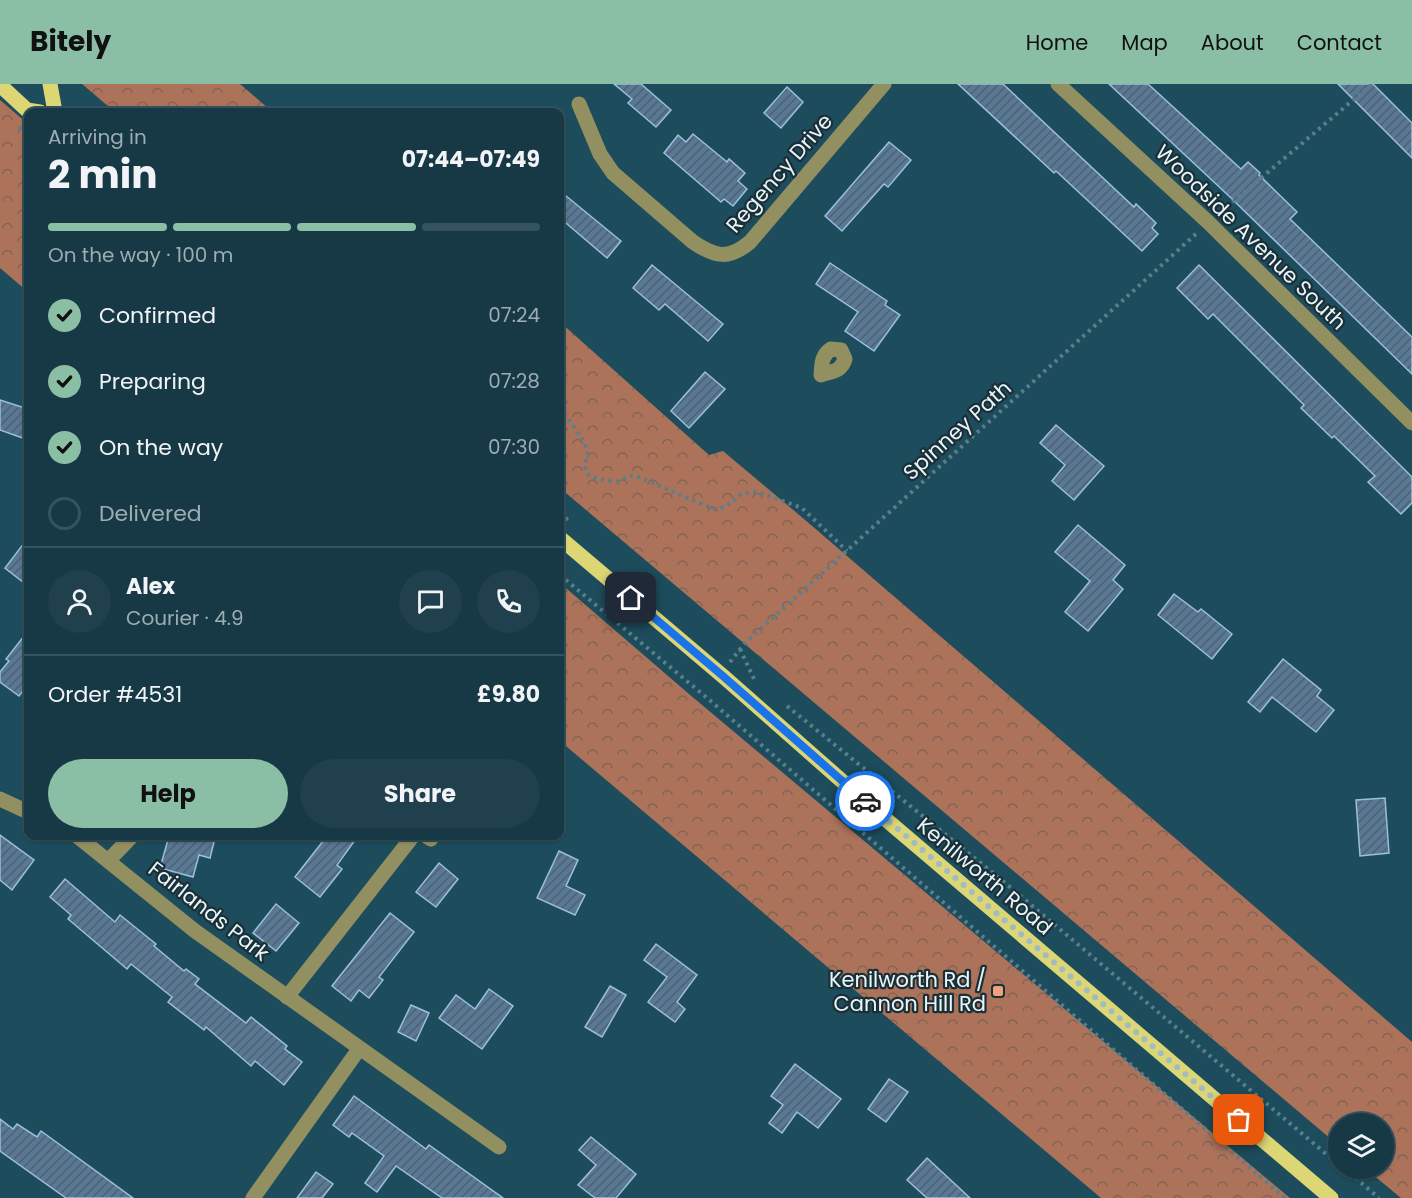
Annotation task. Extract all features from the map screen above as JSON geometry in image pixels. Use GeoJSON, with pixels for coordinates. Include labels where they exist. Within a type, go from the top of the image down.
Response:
{"type":"FeatureCollection","features":[{"type":"Feature","properties":{"kind":"main road"},"geometry":{"type":"LineString","coordinates":[[50,84],[55,108]]}},
{"type":"Feature","properties":{"kind":"main road"},"geometry":{"type":"LineString","coordinates":[[0,85],[25,108]]}},
{"type":"Feature","properties":{"kind":"main road","name":"Kenilworth Road"},"geometry":{"type":"LineString","coordinates":[[564,541],[1330,1198]]}},
{"type":"Feature","properties":{"kind":"street","name":"Regency Drive"},"geometry":{"type":"LineString","coordinates":[[579,104],[600,154],[613,173],[693,242],[706,251],[725,255],[742,249],[750,242],[884,84]]}},
{"type":"Feature","properties":{"kind":"street","name":"Woodside Avenue South"},"geometry":{"type":"LineString","coordinates":[[1058,84],[1208,222],[1412,423]]}},
{"type":"Feature","properties":{"kind":"street"},"geometry":{"type":"LineString","coordinates":[[0,799],[24,810]]}},
{"type":"Feature","properties":{"kind":"street","name":"Fairlands Park"},"geometry":{"type":"LineString","coordinates":[[82,840],[195,931],[499,1147]]}},
{"type":"Feature","properties":{"kind":"street"},"geometry":{"type":"LineString","coordinates":[[108,860],[128,840]]}},
{"type":"Feature","properties":{"kind":"street"},"geometry":{"type":"LineString","coordinates":[[287,997],[410,840]]}},
{"type":"Feature","properties":{"kind":"street"},"geometry":{"type":"LineString","coordinates":[[253,1198],[359,1049]]}},
{"type":"Feature","properties":{"kind":"path"},"geometry":{"type":"LineString","coordinates":[[1208,222],[1259,182],[1372,84]]}},
{"type":"Feature","properties":{"kind":"path","name":"Spinney Path"},"geometry":{"type":"LineString","coordinates":[[744,644],[1191,239]]}},
{"type":"Feature","properties":{"kind":"path"},"geometry":{"type":"LineString","coordinates":[[564,413],[583,442],[587,451],[584,467],[593,478],[618,481],[628,475],[636,476],[714,508],[725,507],[743,493],[758,492],[802,508],[847,551]]}},
{"type":"Feature","properties":{"kind":"path"},"geometry":{"type":"LineString","coordinates":[[564,578],[706,697],[1285,1198]]}},
{"type":"Feature","properties":{"kind":"path"},"geometry":{"type":"LineString","coordinates":[[740,649],[754,680],[746,674]]}},
{"type":"Feature","properties":{"kind":"path"},"geometry":{"type":"LineString","coordinates":[[730,662],[738,668]]}},
{"type":"Feature","properties":{"kind":"path"},"geometry":{"type":"LineString","coordinates":[[780,701],[1004,882],[1328,1156]]}},
{"type":"Feature","properties":{"kind":"path"},"geometry":{"type":"LineString","coordinates":[[1357,1179],[1379,1198]]}},
{"type":"Feature","properties":{"kind":"green space"},"geometry":{"type":"Polygon","coordinates":[[[82,84],[240,84],[268,108],[110,108],[82,84]]]}},
{"type":"Feature","properties":{"kind":"green space"},"geometry":{"type":"Polygon","coordinates":[[[0,100],[24,121],[24,289],[0,268],[0,100]]]}},
{"type":"Feature","properties":{"kind":"green space"},"geometry":{"type":"Polygon","coordinates":[[[564,326],[709,455],[723,451],[804,519],[1412,1042],[1412,1198],[1401,1198],[1378,1179],[1394,1179],[1394,1113],[1328,1113],[1328,1137],[564,491],[564,326]]]}},
{"type":"Feature","properties":{"kind":"green space"},"geometry":{"type":"Polygon","coordinates":[[[564,586],[1290,1198],[1101,1198],[564,744],[564,586]]]}},
{"type":"Feature","properties":{"kind":"building"},"geometry":{"type":"Polygon","coordinates":[[[614,84],[641,84],[671,110],[656,127],[628,103],[632,99],[614,84]]]}},
{"type":"Feature","properties":{"kind":"building"},"geometry":{"type":"Polygon","coordinates":[[[958,84],[1003,84],[1134,207],[1136,204],[1156,223],[1152,228],[1158,234],[1142,251],[958,84]]]}},
{"type":"Feature","properties":{"kind":"building"},"geometry":{"type":"Polygon","coordinates":[[[1109,84],[1148,84],[1241,169],[1248,162],[1260,173],[1259,175],[1297,212],[1290,219],[1412,337],[1412,374],[1230,197],[1109,84]]]}},
{"type":"Feature","properties":{"kind":"building"},"geometry":{"type":"Polygon","coordinates":[[[1338,84],[1373,84],[1412,123],[1412,158],[1338,84]]]}},
{"type":"Feature","properties":{"kind":"building"},"geometry":{"type":"Polygon","coordinates":[[[787,87],[803,102],[781,128],[764,113],[787,87]]]}},
{"type":"Feature","properties":{"kind":"building"},"geometry":{"type":"Polygon","coordinates":[[[693,134],[727,162],[729,159],[745,173],[738,181],[747,189],[733,206],[724,199],[721,202],[664,153],[678,135],[686,142],[693,134]]]}},
{"type":"Feature","properties":{"kind":"building"},"geometry":{"type":"Polygon","coordinates":[[[889,142],[911,160],[888,187],[884,184],[842,231],[825,216],[889,142]]]}},
{"type":"Feature","properties":{"kind":"building"},"geometry":{"type":"Polygon","coordinates":[[[564,194],[621,241],[607,258],[564,221],[564,194]]]}},
{"type":"Feature","properties":{"kind":"building"},"geometry":{"type":"Polygon","coordinates":[[[830,263],[887,301],[885,305],[900,315],[874,351],[845,331],[858,312],[816,284],[830,263]]]}},
{"type":"Feature","properties":{"kind":"building"},"geometry":{"type":"Polygon","coordinates":[[[652,265],[723,324],[708,341],[665,304],[659,310],[633,288],[652,265]]]}},
{"type":"Feature","properties":{"kind":"building"},"geometry":{"type":"Polygon","coordinates":[[[1199,265],[1412,477],[1412,503],[1401,514],[1368,482],[1375,476],[1301,408],[1304,405],[1213,314],[1208,319],[1177,288],[1199,265]]]}},
{"type":"Feature","properties":{"kind":"building"},"geometry":{"type":"Polygon","coordinates":[[[705,372],[725,389],[689,428],[671,411],[705,372]]]}},
{"type":"Feature","properties":{"kind":"building"},"geometry":{"type":"Polygon","coordinates":[[[0,400],[24,408],[24,439],[0,430],[0,400]]]}},
{"type":"Feature","properties":{"kind":"building"},"geometry":{"type":"Polygon","coordinates":[[[1056,425],[1104,466],[1074,500],[1052,481],[1065,465],[1040,443],[1056,425]]]}},
{"type":"Feature","properties":{"kind":"building"},"geometry":{"type":"Polygon","coordinates":[[[1078,525],[1125,565],[1113,580],[1123,589],[1088,631],[1065,612],[1090,581],[1055,552],[1078,525]]]}},
{"type":"Feature","properties":{"kind":"building"},"geometry":{"type":"Polygon","coordinates":[[[24,543],[24,583],[5,568],[24,543]]]}},
{"type":"Feature","properties":{"kind":"building"},"geometry":{"type":"Polygon","coordinates":[[[1174,594],[1198,612],[1201,609],[1232,634],[1212,659],[1158,615],[1174,594]]]}},
{"type":"Feature","properties":{"kind":"building"},"geometry":{"type":"Polygon","coordinates":[[[24,636],[24,689],[19,696],[0,682],[0,672],[9,661],[6,659],[24,636]]]}},
{"type":"Feature","properties":{"kind":"building"},"geometry":{"type":"Polygon","coordinates":[[[1283,659],[1321,690],[1317,696],[1334,710],[1316,732],[1272,697],[1260,712],[1248,702],[1283,659]]]}},
{"type":"Feature","properties":{"kind":"building"},"geometry":{"type":"Polygon","coordinates":[[[1385,798],[1389,853],[1360,856],[1356,800],[1385,798]]]}},
{"type":"Feature","properties":{"kind":"building"},"geometry":{"type":"Polygon","coordinates":[[[0,835],[34,860],[12,890],[0,880],[0,835]]]}},
{"type":"Feature","properties":{"kind":"building"},"geometry":{"type":"Polygon","coordinates":[[[168,840],[214,842],[210,858],[199,855],[193,877],[160,868],[168,840]]]}},
{"type":"Feature","properties":{"kind":"building"},"geometry":{"type":"Polygon","coordinates":[[[324,840],[355,840],[337,865],[342,869],[320,897],[295,877],[324,840]]]}},
{"type":"Feature","properties":{"kind":"building"},"geometry":{"type":"Polygon","coordinates":[[[559,851],[578,860],[566,886],[585,895],[575,915],[537,898],[559,851]]]}},
{"type":"Feature","properties":{"kind":"building"},"geometry":{"type":"Polygon","coordinates":[[[439,863],[458,879],[436,907],[416,892],[439,863]]]}},
{"type":"Feature","properties":{"kind":"building"},"geometry":{"type":"Polygon","coordinates":[[[65,879],[115,922],[120,915],[156,944],[154,946],[184,971],[186,969],[199,979],[195,984],[246,1023],[251,1017],[287,1046],[285,1049],[302,1062],[284,1085],[255,1061],[251,1066],[206,1027],[204,1030],[168,1002],[172,997],[131,964],[127,969],[68,919],[71,915],[50,897],[65,879]]]}},
{"type":"Feature","properties":{"kind":"building"},"geometry":{"type":"Polygon","coordinates":[[[276,904],[299,923],[276,951],[253,933],[276,904]]]}},
{"type":"Feature","properties":{"kind":"building"},"geometry":{"type":"Polygon","coordinates":[[[390,913],[414,932],[379,977],[383,980],[369,998],[359,990],[351,1001],[332,986],[390,913]]]}},
{"type":"Feature","properties":{"kind":"building"},"geometry":{"type":"Polygon","coordinates":[[[656,944],[697,975],[677,1002],[685,1009],[675,1022],[648,1002],[667,977],[644,960],[656,944]]]}},
{"type":"Feature","properties":{"kind":"building"},"geometry":{"type":"Polygon","coordinates":[[[610,986],[626,995],[602,1037],[585,1027],[610,986]]]}},
{"type":"Feature","properties":{"kind":"building"},"geometry":{"type":"Polygon","coordinates":[[[489,989],[513,1006],[482,1049],[439,1018],[456,995],[475,1009],[489,989]]]}},
{"type":"Feature","properties":{"kind":"building"},"geometry":{"type":"Polygon","coordinates":[[[411,1005],[429,1013],[416,1041],[398,1032],[411,1005]]]}},
{"type":"Feature","properties":{"kind":"building"},"geometry":{"type":"Polygon","coordinates":[[[795,1064],[841,1099],[818,1128],[797,1112],[782,1133],[769,1123],[783,1105],[771,1096],[795,1064]]]}},
{"type":"Feature","properties":{"kind":"building"},"geometry":{"type":"Polygon","coordinates":[[[889,1079],[908,1092],[886,1122],[868,1109],[889,1079]]]}},
{"type":"Feature","properties":{"kind":"building"},"geometry":{"type":"Polygon","coordinates":[[[354,1096],[426,1149],[429,1145],[503,1198],[442,1198],[396,1166],[377,1192],[365,1183],[384,1156],[352,1133],[349,1137],[333,1125],[354,1096]]]}},
{"type":"Feature","properties":{"kind":"building"},"geometry":{"type":"Polygon","coordinates":[[[0,1119],[13,1129],[17,1124],[37,1137],[41,1131],[133,1198],[66,1198],[0,1151],[0,1119]]]}},
{"type":"Feature","properties":{"kind":"building"},"geometry":{"type":"Polygon","coordinates":[[[591,1137],[636,1174],[616,1198],[595,1198],[578,1185],[596,1165],[579,1150],[591,1137]]]}},
{"type":"Feature","properties":{"kind":"building"},"geometry":{"type":"Polygon","coordinates":[[[927,1158],[970,1198],[927,1198],[907,1180],[927,1158]]]}},
{"type":"Feature","properties":{"kind":"building"},"geometry":{"type":"Polygon","coordinates":[[[316,1172],[333,1184],[322,1198],[297,1198],[316,1172]]]}},
{"type":"Feature","properties":{"kind":"way so far"},"geometry":{"type":"LineString","coordinates":[[865,801],[1239,1120]]}},
{"type":"Feature","properties":{"kind":"place","name":"Kenilworth Rd / Cannon Hill Rd"},"geometry":{"type":"Point","coordinates":[998,991]}},
{"type":"Feature","properties":{"kind":"route"},"geometry":{"type":"LineString","coordinates":[[631,598],[865,801]]}}]}
